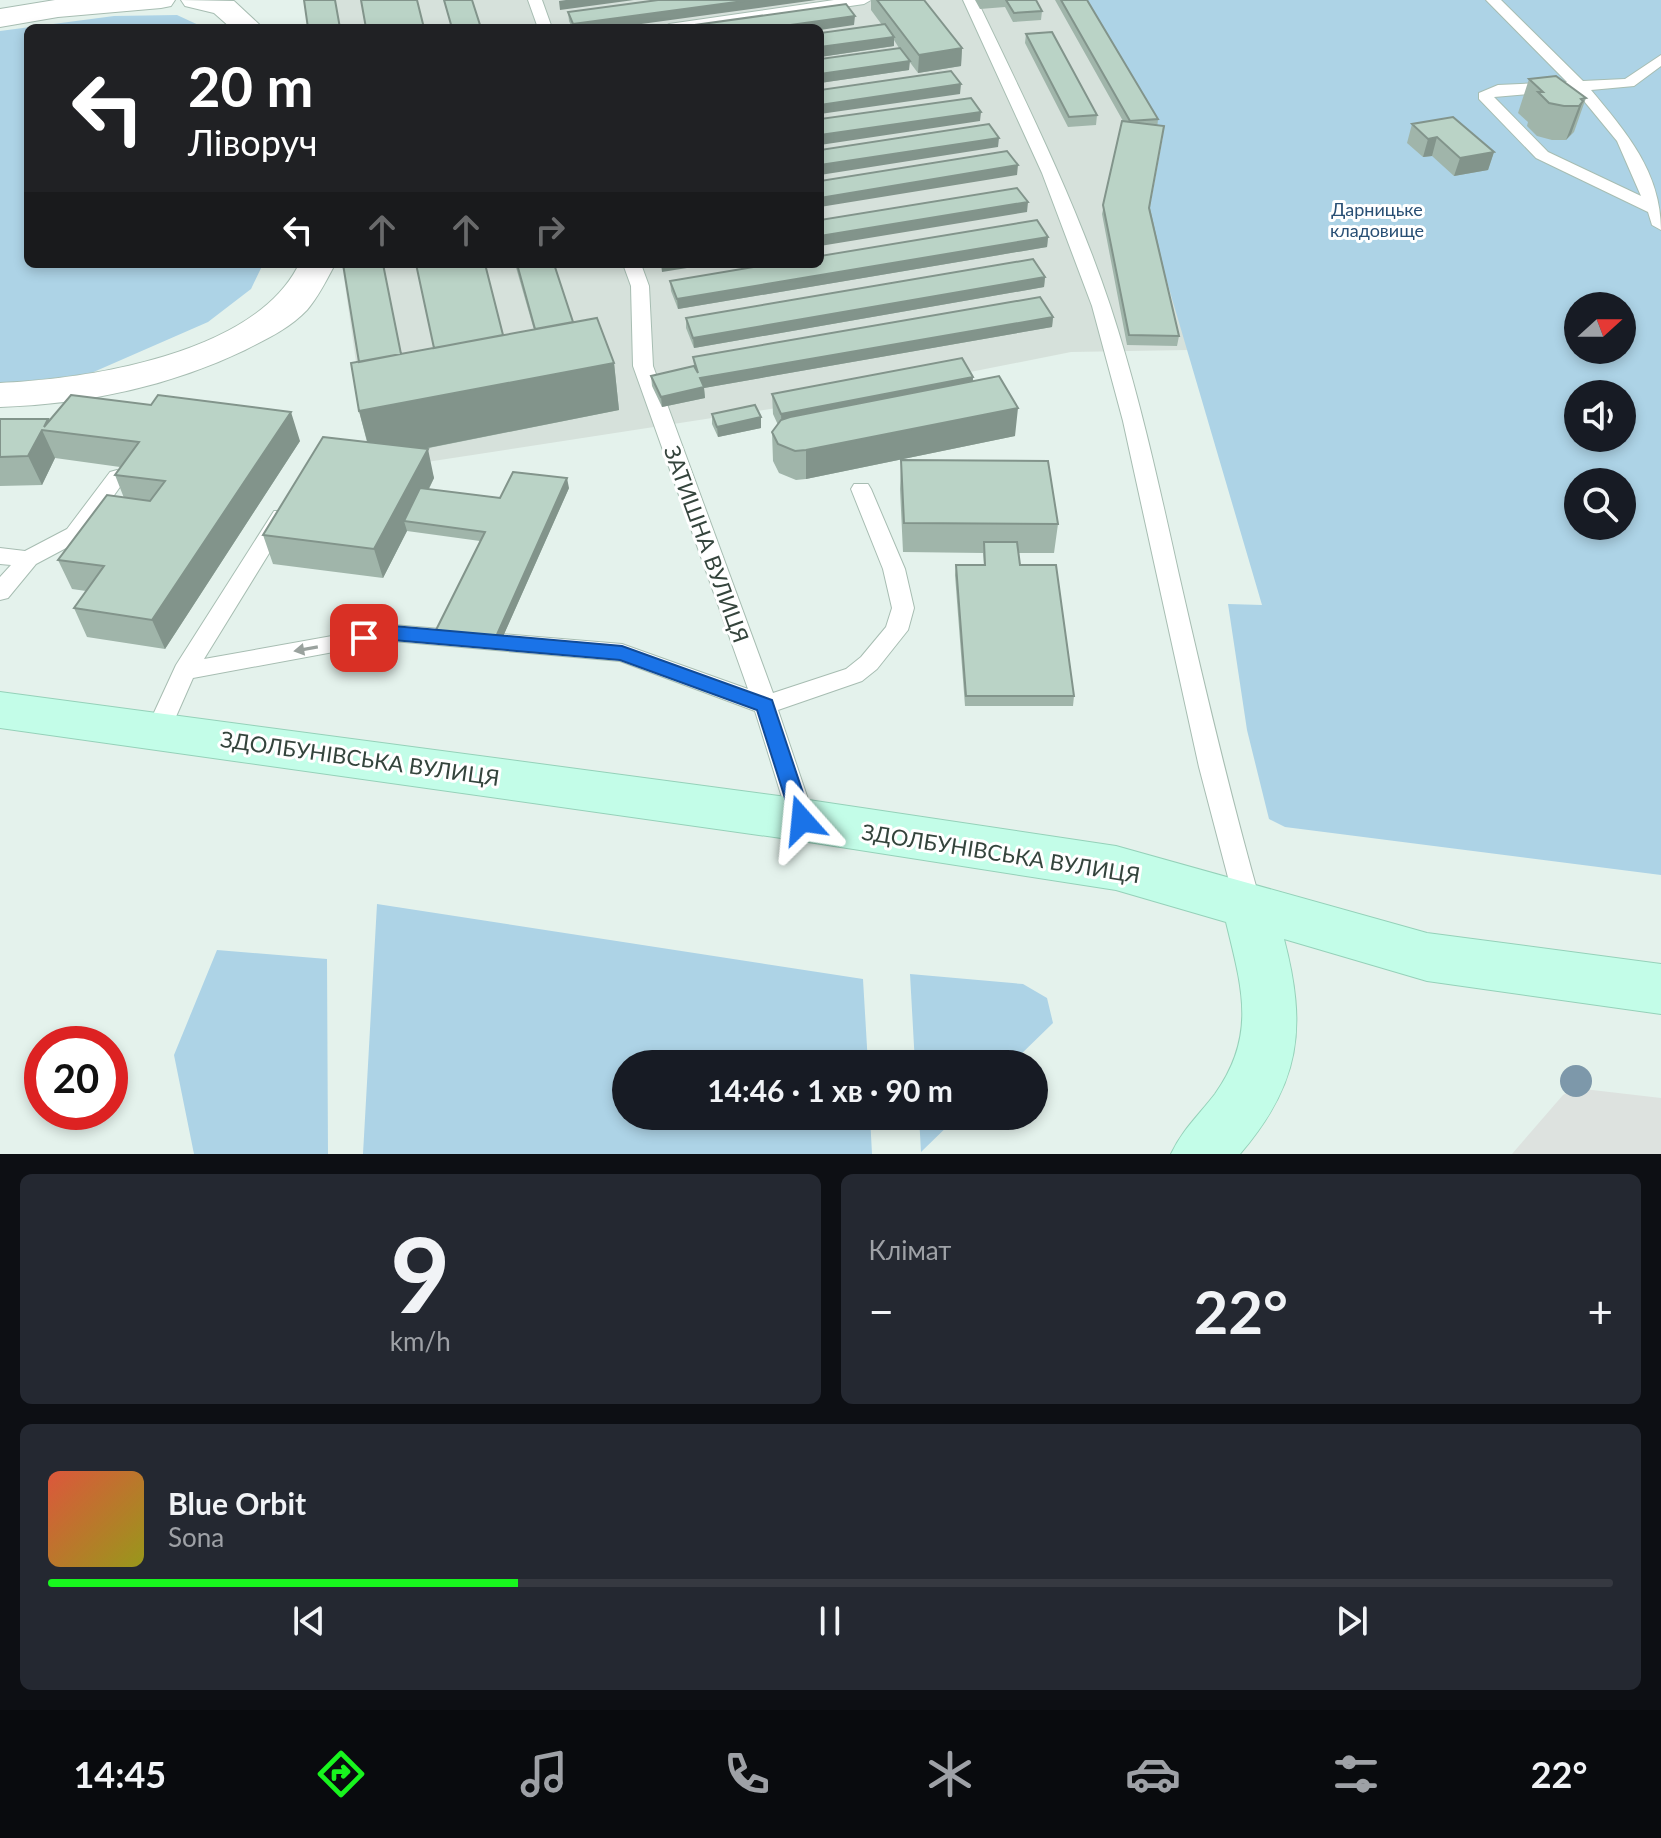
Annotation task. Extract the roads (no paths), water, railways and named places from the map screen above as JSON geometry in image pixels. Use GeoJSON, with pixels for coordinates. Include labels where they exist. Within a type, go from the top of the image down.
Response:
{"type":"FeatureCollection","features":[{"type":"Feature","properties":{"kind":"street"},"geometry":{"type":"LineString","coordinates":[[0,18],[58,8],[161,0]]}},
{"type":"Feature","properties":{"kind":"street"},"geometry":{"type":"LineString","coordinates":[[195,0],[224,7],[243,24]]}},
{"type":"Feature","properties":{"kind":"street"},"geometry":{"type":"LineString","coordinates":[[0,395],[40,395],[142,378],[197,360],[264,326],[300,296],[315,268]]}},
{"type":"Feature","properties":{"kind":"street","name":"ЗДОЛБУНІВСЬКА ВУЛИЦЯ"},"geometry":{"type":"LineString","coordinates":[[0,710],[802,820],[1116,868],[1427,957],[1661,989]]}},
{"type":"Feature","properties":{"kind":"street"},"geometry":{"type":"LineString","coordinates":[[1201,1154],[1235,1119],[1262,1074],[1271,1036],[1269,990],[1248,904]]}},
{"type":"Feature","properties":{"kind":"lane"},"geometry":{"type":"LineString","coordinates":[[535,0],[544,24]]}},
{"type":"Feature","properties":{"kind":"lane"},"geometry":{"type":"LineString","coordinates":[[697,24],[864,0]]}},
{"type":"Feature","properties":{"kind":"lane"},"geometry":{"type":"LineString","coordinates":[[970,0],[1043,153],[1115,350],[1224,822],[1248,904]]}},
{"type":"Feature","properties":{"kind":"lane"},"geometry":{"type":"LineString","coordinates":[[1493,0],[1578,84],[1624,140],[1658,217]]}},
{"type":"Feature","properties":{"kind":"lane"},"geometry":{"type":"LineString","coordinates":[[1658,217],[1542,155],[1484,96],[1498,90],[1629,83],[1661,59]]}},
{"type":"Feature","properties":{"kind":"lane","name":"ЗАТИШНА ВУЛИЦЯ"},"geometry":{"type":"LineString","coordinates":[[633,268],[640,286],[643,366],[765,705],[802,820]]}},
{"type":"Feature","properties":{"kind":"lane"},"geometry":{"type":"LineString","coordinates":[[0,592],[28,559],[75,534],[117,477]]}},
{"type":"Feature","properties":{"kind":"lane"},"geometry":{"type":"LineString","coordinates":[[184,671],[393,633],[622,653],[765,705],[854,675],[869,663],[897,630],[903,608],[894,569],[861,489]]}},
{"type":"Feature","properties":{"kind":"lane"},"geometry":{"type":"LineString","coordinates":[[158,730],[184,671],[293,497]]}},
{"type":"Feature","properties":{"kind":"lane"},"geometry":{"type":"LineString","coordinates":[[0,556],[28,559]]}},
{"type":"Feature","properties":{"kind":"park label","name":"Дарницьке кладовище"},"geometry":{"type":"Point","coordinates":[1377,219]}}]}
